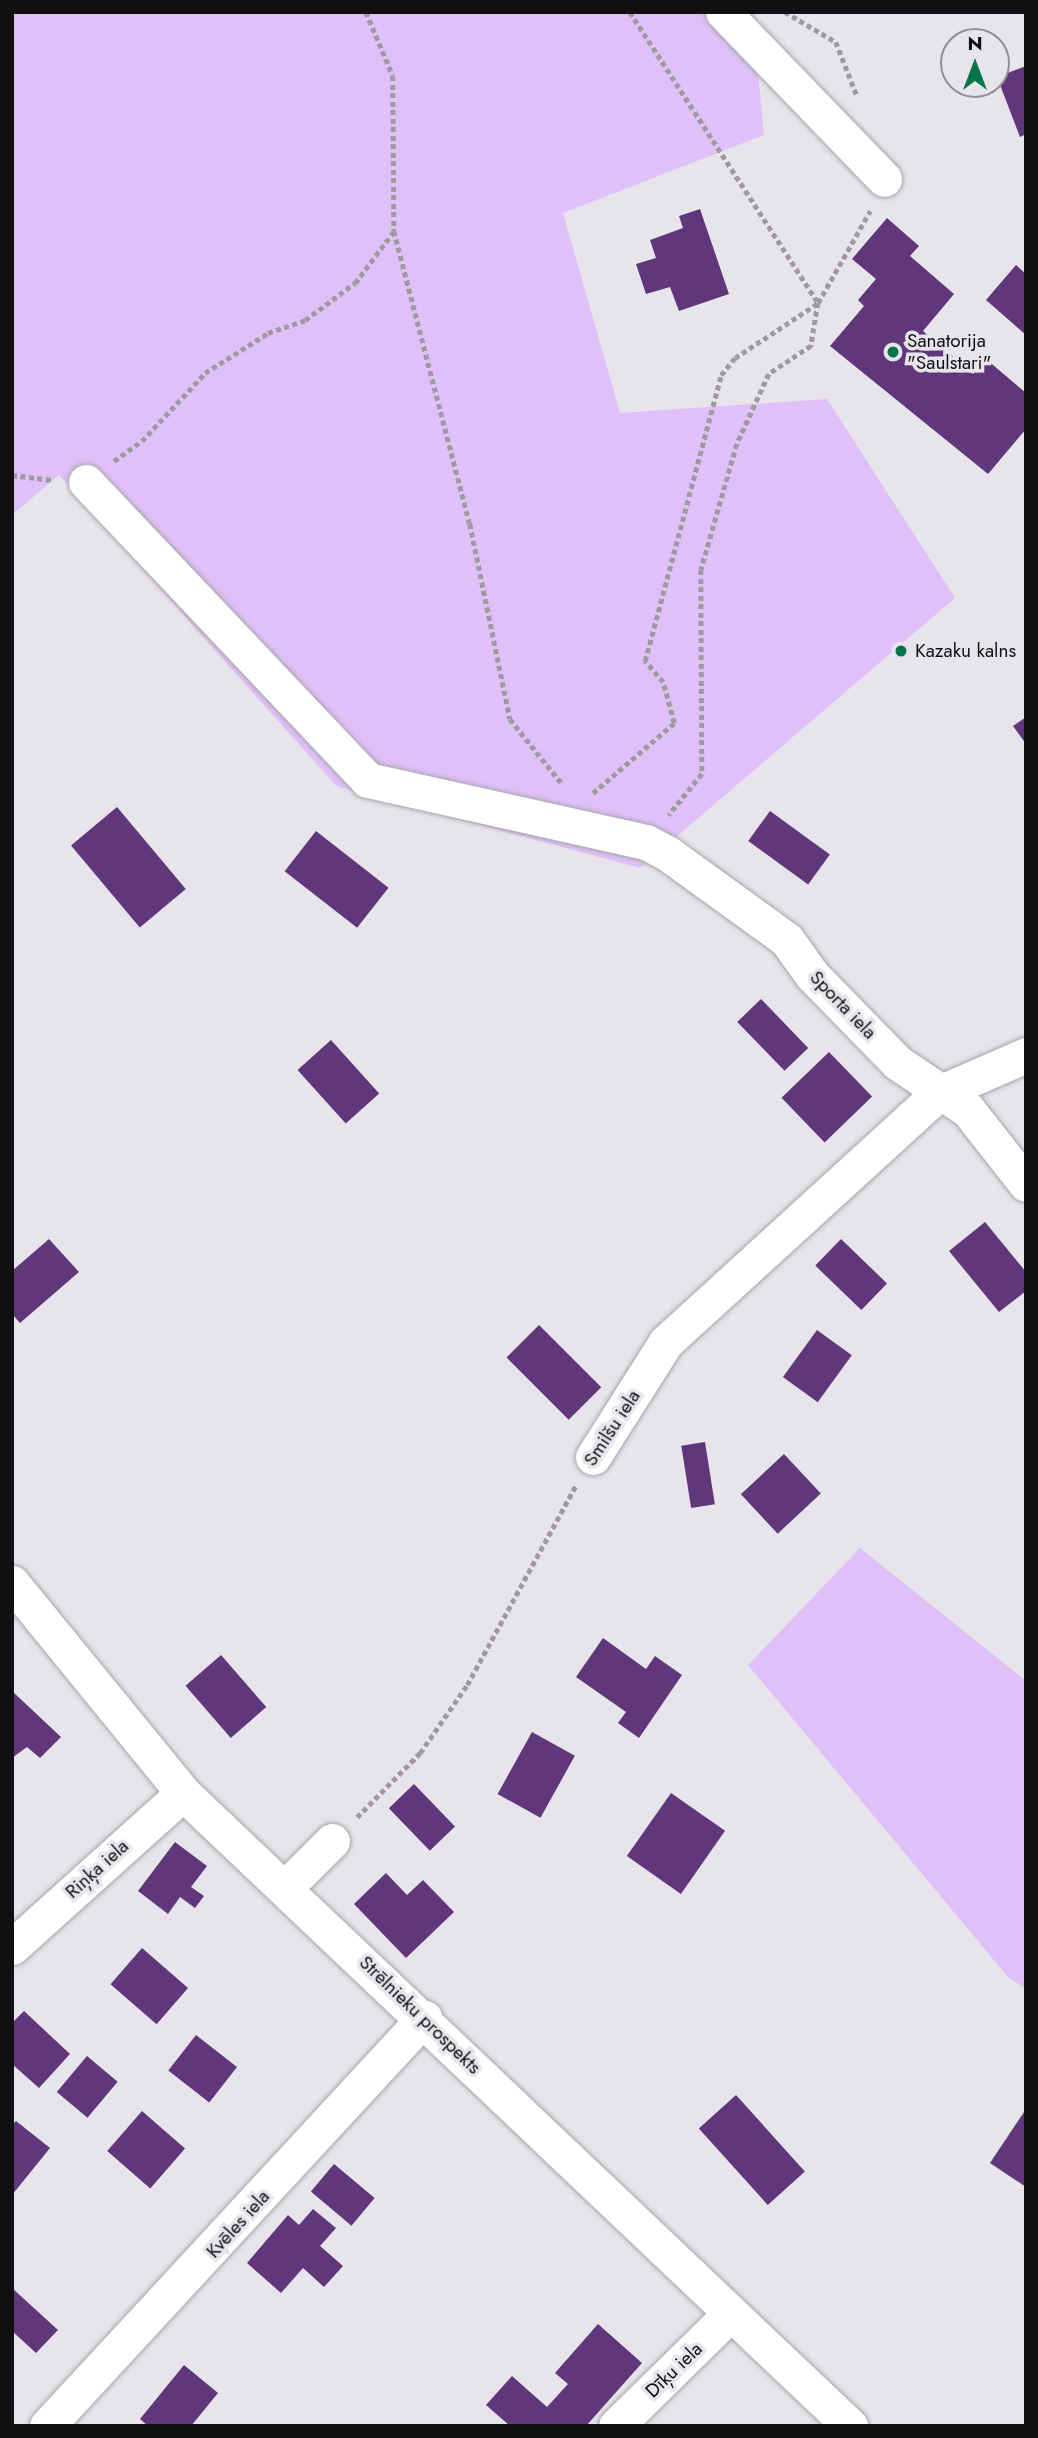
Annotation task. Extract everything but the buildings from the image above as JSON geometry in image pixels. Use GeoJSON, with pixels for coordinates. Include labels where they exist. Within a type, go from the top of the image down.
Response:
{"type":"FeatureCollection","features":[{"type":"Feature","properties":{"kind":"street"},"geometry":{"type":"LineString","coordinates":[[723,12],[884,179]]}},
{"type":"Feature","properties":{"kind":"street"},"geometry":{"type":"LineString","coordinates":[[86,482],[368,780],[646,842]]}},
{"type":"Feature","properties":{"kind":"street","name":"Sporta iela"},"geometry":{"type":"LineString","coordinates":[[646,842],[787,940],[898,1063],[968,1110],[1026,1184]]}},
{"type":"Feature","properties":{"kind":"street","name":"Smilšu iela"},"geometry":{"type":"LineString","coordinates":[[593,1457],[666,1342],[939,1093],[1026,1055]]}},
{"type":"Feature","properties":{"kind":"street","name":"Strēlnieku prospekts"},"geometry":{"type":"LineString","coordinates":[[12,1583],[183,1793],[286,1886],[850,2426]]}},
{"type":"Feature","properties":{"kind":"street","name":"Riņķa iela"},"geometry":{"type":"LineString","coordinates":[[12,1947],[183,1793]]}},
{"type":"Feature","properties":{"kind":"street"},"geometry":{"type":"LineString","coordinates":[[286,1886],[332,1841]]}},
{"type":"Feature","properties":{"kind":"street","name":"Kvēles iela"},"geometry":{"type":"LineString","coordinates":[[47,2426],[424,2018]]}},
{"type":"Feature","properties":{"kind":"street","name":"Dīķu iela"},"geometry":{"type":"LineString","coordinates":[[617,2426],[730,2314]]}},
{"type":"Feature","properties":{"kind":"path"},"geometry":{"type":"LineString","coordinates":[[366,12],[393,76],[394,231],[470,524],[510,719],[570,794]]}},
{"type":"Feature","properties":{"kind":"path"},"geometry":{"type":"LineString","coordinates":[[630,12],[818,303],[811,346],[769,374],[737,444],[701,570],[702,774],[646,842]]}},
{"type":"Feature","properties":{"kind":"path"},"geometry":{"type":"LineString","coordinates":[[785,12],[836,42],[865,120],[869,143],[857,152]]}},
{"type":"Feature","properties":{"kind":"path"},"geometry":{"type":"LineString","coordinates":[[590,796],[674,723],[663,682],[645,661],[716,386],[735,358],[818,303],[851,253],[884,179]]}},
{"type":"Feature","properties":{"kind":"path"},"geometry":{"type":"LineString","coordinates":[[86,482],[142,441],[205,373],[268,333],[305,320],[355,283],[394,231]]}},
{"type":"Feature","properties":{"kind":"path","name":"Smilšu iela"},"geometry":{"type":"LineString","coordinates":[[332,1841],[419,1753],[467,1685],[593,1457]]}},
{"type":"Feature","properties":{"kind":"shaded area"},"geometry":{"type":"Polygon","coordinates":[[[12,12],[752,12],[764,135],[563,213],[620,413],[827,399],[955,598],[640,868],[336,786],[59,475],[12,515],[12,12]]]}},
{"type":"Feature","properties":{"kind":"shaded area"},"geometry":{"type":"Polygon","coordinates":[[[860,1548],[1026,1681],[1026,1989],[1008,1977],[748,1665],[860,1548]]]}},
{"type":"Feature","properties":{"kind":"place","name":"Sanatorija \"Saulstari\""},"geometry":{"type":"Point","coordinates":[893,352]}},
{"type":"Feature","properties":{"kind":"place","name":"Kazaku kalns"},"geometry":{"type":"Point","coordinates":[901,651]}}]}
